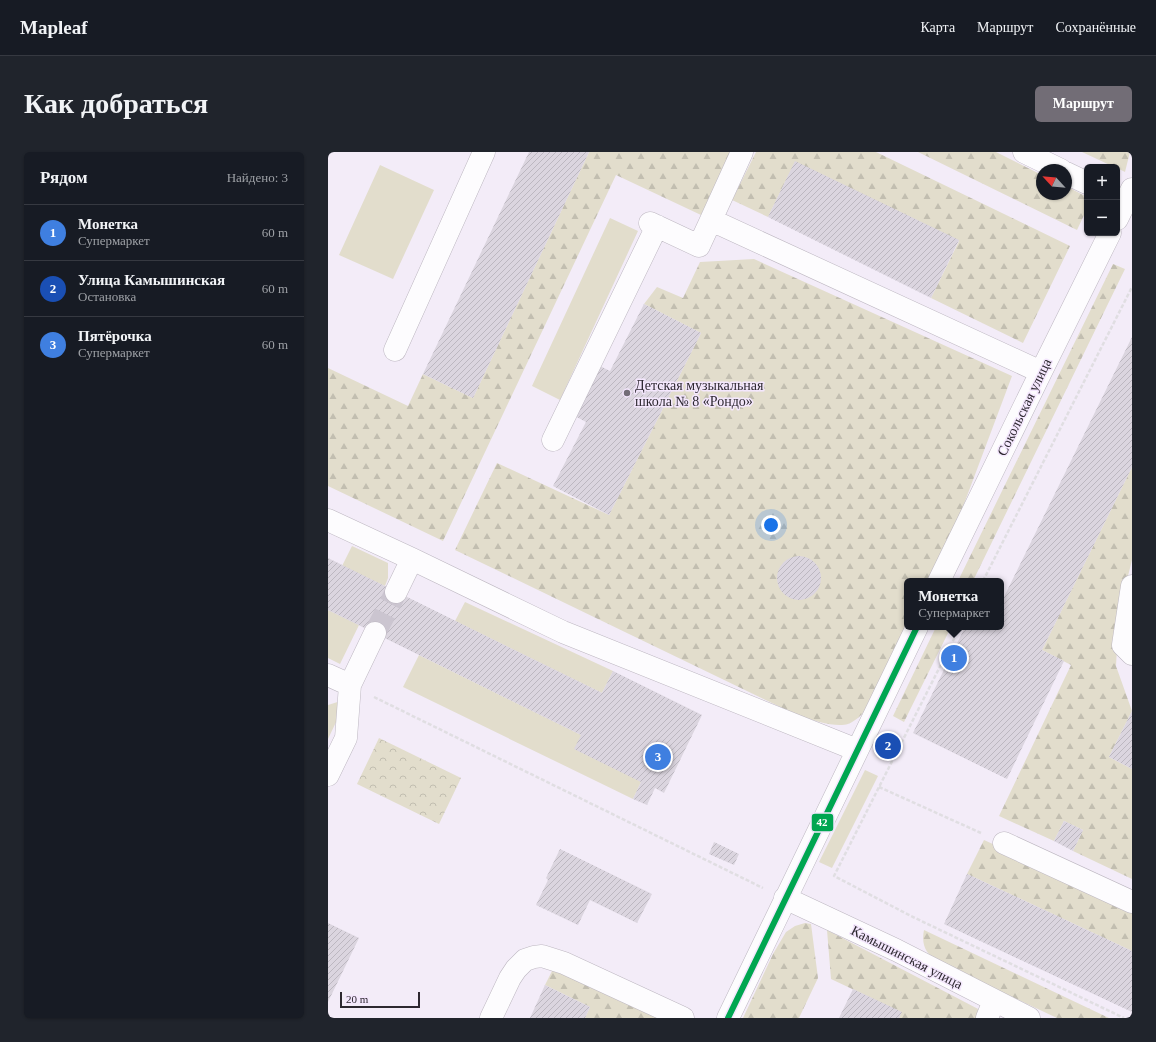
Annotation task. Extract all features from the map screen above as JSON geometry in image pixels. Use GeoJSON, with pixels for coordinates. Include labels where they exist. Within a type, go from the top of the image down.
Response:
{"type":"FeatureCollection","features":[{"type":"Feature","properties":{"kind":"street"},"geometry":{"type":"LineString","coordinates":[[395,350],[484,152]]}},
{"type":"Feature","properties":{"kind":"street"},"geometry":{"type":"LineString","coordinates":[[553,440],[654,225],[699,246],[742,152]]}},
{"type":"Feature","properties":{"kind":"street"},"geometry":{"type":"LineString","coordinates":[[1024,152],[1049,164]]}},
{"type":"Feature","properties":{"kind":"street"},"geometry":{"type":"LineString","coordinates":[[1072,176],[1084,182]]}},
{"type":"Feature","properties":{"kind":"street"},"geometry":{"type":"LineString","coordinates":[[711,220],[1041,372]]}},
{"type":"Feature","properties":{"kind":"street","name":"Сокольская улица"},"geometry":{"type":"LineString","coordinates":[[940,578],[1109,236]]}},
{"type":"Feature","properties":{"kind":"street"},"geometry":{"type":"LineString","coordinates":[[328,520],[563,632],[857,750]]}},
{"type":"Feature","properties":{"kind":"street"},"geometry":{"type":"LineString","coordinates":[[396,592],[412,559]]}},
{"type":"Feature","properties":{"kind":"street"},"geometry":{"type":"LineString","coordinates":[[1132,586],[1123,645],[1132,654]]}},
{"type":"Feature","properties":{"kind":"street"},"geometry":{"type":"LineString","coordinates":[[728,1018],[916,630]]}},
{"type":"Feature","properties":{"kind":"street"},"geometry":{"type":"LineString","coordinates":[[328,776],[346,738],[350,685],[375,633]]}},
{"type":"Feature","properties":{"kind":"street"},"geometry":{"type":"LineString","coordinates":[[328,675],[350,685]]}},
{"type":"Feature","properties":{"kind":"street"},"geometry":{"type":"LineString","coordinates":[[1004,843],[1132,902]]}},
{"type":"Feature","properties":{"kind":"street","name":"Камышинская улица"},"geometry":{"type":"LineString","coordinates":[[785,898],[896,950],[990,1010],[1029,1018]]}},
{"type":"Feature","properties":{"kind":"street"},"geometry":{"type":"LineString","coordinates":[[491,1018],[510,978],[516,969],[525,960],[542,956],[564,963],[683,1018]]}},
{"type":"Feature","properties":{"kind":"path"},"geometry":{"type":"LineString","coordinates":[[985,578],[1132,287]]}},
{"type":"Feature","properties":{"kind":"path"},"geometry":{"type":"LineString","coordinates":[[958,630],[834,876],[912,917],[1124,1018]]}},
{"type":"Feature","properties":{"kind":"path"},"geometry":{"type":"LineString","coordinates":[[350,685],[785,898]]}},
{"type":"Feature","properties":{"kind":"path"},"geometry":{"type":"LineString","coordinates":[[879,787],[1004,843]]}},
{"type":"Feature","properties":{"kind":"green space"},"geometry":{"type":"Polygon","coordinates":[[[589,152],[731,152],[701,215],[616,175],[443,541],[328,486],[328,368],[408,406],[423,374],[473,398],[589,152]]]}},
{"type":"Feature","properties":{"kind":"green space"},"geometry":{"type":"Polygon","coordinates":[[[756,152],[876,152],[1070,246],[1023,343],[931,298],[959,241],[795,162],[768,217],[732,200],[756,152]]]}},
{"type":"Feature","properties":{"kind":"green space"},"geometry":{"type":"Polygon","coordinates":[[[918,152],[996,152],[1036,172],[1036,200],[1072,200],[1072,189],[1084,195],[1084,215],[1077,230],[918,152]]]}},
{"type":"Feature","properties":{"kind":"green space"},"geometry":{"type":"Polygon","coordinates":[[[1082,152],[1130,152],[1125,172],[1120,170],[1120,164],[1108,164],[1082,152]]]}},
{"type":"Feature","properties":{"kind":"green space"},"geometry":{"type":"Polygon","coordinates":[[[380,165],[434,190],[393,279],[339,255],[380,165]]]}},
{"type":"Feature","properties":{"kind":"green space"},"geometry":{"type":"Polygon","coordinates":[[[610,218],[638,231],[560,400],[532,386],[610,218]]]}},
{"type":"Feature","properties":{"kind":"green space"},"geometry":{"type":"Polygon","coordinates":[[[754,259],[1012,376],[961,512],[929,578],[904,578],[905,630],[868,708],[848,724],[837,725],[801,717],[455,550],[497,463],[609,515],[701,333],[644,304],[657,287],[683,298],[700,262],[754,259]]]}},
{"type":"Feature","properties":{"kind":"green space"},"geometry":{"type":"Polygon","coordinates":[[[1113,264],[1125,269],[974,578],[959,578],[1113,264]]]}},
{"type":"Feature","properties":{"kind":"green space"},"geometry":{"type":"Polygon","coordinates":[[[1132,467],[1132,560],[1119,612],[1116,666],[1132,711],[1109,757],[1132,769],[1132,879],[1073,851],[1083,830],[1064,821],[1054,841],[999,816],[1071,665],[1042,650],[1132,467]]]}},
{"type":"Feature","properties":{"kind":"green space"},"geometry":{"type":"Polygon","coordinates":[[[352,546],[388,563],[388,578],[385,586],[342,566],[352,546]]]}},
{"type":"Feature","properties":{"kind":"green space"},"geometry":{"type":"Polygon","coordinates":[[[465,602],[613,671],[602,693],[455,621],[465,602]]]}},
{"type":"Feature","properties":{"kind":"green space"},"geometry":{"type":"Polygon","coordinates":[[[328,610],[359,625],[340,664],[328,658],[328,610]]]}},
{"type":"Feature","properties":{"kind":"green space"},"geometry":{"type":"Polygon","coordinates":[[[935,630],[950,630],[904,722],[893,716],[935,630]]]}},
{"type":"Feature","properties":{"kind":"green space"},"geometry":{"type":"Polygon","coordinates":[[[419,655],[581,735],[641,782],[633,799],[403,687],[419,655]]]}},
{"type":"Feature","properties":{"kind":"green space"},"geometry":{"type":"Polygon","coordinates":[[[347,699],[328,739],[328,705],[347,699]]]}},
{"type":"Feature","properties":{"kind":"green space"},"geometry":{"type":"Polygon","coordinates":[[[379,738],[461,778],[439,824],[357,784],[379,738]]]}},
{"type":"Feature","properties":{"kind":"green space"},"geometry":{"type":"Polygon","coordinates":[[[865,770],[878,776],[832,868],[819,862],[865,770]]]}},
{"type":"Feature","properties":{"kind":"green space"},"geometry":{"type":"Polygon","coordinates":[[[984,840],[1132,908],[1132,951],[967,874],[984,840]]]}},
{"type":"Feature","properties":{"kind":"green space"},"geometry":{"type":"Polygon","coordinates":[[[805,923],[811,924],[818,978],[799,1018],[743,1018],[773,954],[786,932],[795,926],[805,923]]]}},
{"type":"Feature","properties":{"kind":"green space"},"geometry":{"type":"Polygon","coordinates":[[[827,930],[982,1011],[979,1018],[899,1018],[901,1012],[831,979],[827,930]]]}},
{"type":"Feature","properties":{"kind":"green space"},"geometry":{"type":"Polygon","coordinates":[[[924,930],[1109,1018],[1057,1018],[938,962],[930,956],[925,949],[923,940],[924,930]]]}},
{"type":"Feature","properties":{"kind":"green space"},"geometry":{"type":"Polygon","coordinates":[[[554,967],[660,1018],[585,1018],[590,1007],[545,985],[554,967]]]}},
{"type":"Feature","properties":{"kind":"building"},"geometry":{"type":"Polygon","coordinates":[[[529,152],[589,152],[473,398],[423,374],[529,152]]]}},
{"type":"Feature","properties":{"kind":"building"},"geometry":{"type":"Polygon","coordinates":[[[795,161],[959,240],[931,298],[768,217],[795,161]]]}},
{"type":"Feature","properties":{"kind":"building","name":"Детская музыкальная школа № 8 «Рондо»"},"geometry":{"type":"Polygon","coordinates":[[[644,304],[701,333],[609,515],[553,486],[586,422],[573,415],[598,365],[610,371],[644,304]]]}},
{"type":"Feature","properties":{"kind":"building"},"geometry":{"type":"Polygon","coordinates":[[[1132,337],[1132,467],[1042,650],[1064,661],[1007,779],[913,733],[964,630],[1004,630],[1004,597],[1132,337]]]}},
{"type":"Feature","properties":{"kind":"building"},"geometry":{"type":"Polygon","coordinates":[[[795,556],[803,556],[815,562],[821,574],[821,582],[815,594],[803,600],[795,600],[783,594],[777,582],[777,574],[783,562],[795,556]]]}},
{"type":"Feature","properties":{"kind":"building"},"geometry":{"type":"Polygon","coordinates":[[[328,558],[602,693],[613,671],[702,715],[664,793],[655,788],[647,805],[633,799],[641,782],[574,749],[581,735],[328,610],[328,558]]]}},
{"type":"Feature","properties":{"kind":"building"},"geometry":{"type":"Polygon","coordinates":[[[1132,711],[1132,769],[1109,757],[1132,711]]]}},
{"type":"Feature","properties":{"kind":"building"},"geometry":{"type":"Polygon","coordinates":[[[1064,821],[1083,830],[1073,851],[1054,841],[1064,821]]]}},
{"type":"Feature","properties":{"kind":"building"},"geometry":{"type":"Polygon","coordinates":[[[714,842],[739,854],[734,865],[709,854],[714,842]]]}},
{"type":"Feature","properties":{"kind":"building"},"geometry":{"type":"Polygon","coordinates":[[[560,849],[652,894],[637,923],[590,900],[578,925],[536,905],[548,880],[546,878],[560,849]]]}},
{"type":"Feature","properties":{"kind":"building"},"geometry":{"type":"Polygon","coordinates":[[[967,874],[1132,951],[1132,1012],[944,924],[967,874]]]}},
{"type":"Feature","properties":{"kind":"building"},"geometry":{"type":"Polygon","coordinates":[[[328,923],[359,938],[328,1002],[328,923]]]}},
{"type":"Feature","properties":{"kind":"building"},"geometry":{"type":"Polygon","coordinates":[[[545,985],[590,1007],[585,1018],[530,1018],[545,985]]]}},
{"type":"Feature","properties":{"kind":"building"},"geometry":{"type":"Polygon","coordinates":[[[853,989],[902,1012],[899,1018],[839,1018],[853,989]]]}},
{"type":"Feature","properties":{"kind":"tunnel"},"geometry":{"type":"LineString","coordinates":[[375,633],[396,592]]}},
{"type":"Feature","properties":{"kind":"transit line","name":"42"},"geometry":{"type":"LineString","coordinates":[[728,1018],[916,630]]}},
{"type":"Feature","properties":{"kind":"place","name":"Детская музыкальная школа № 8 «Рондо»"},"geometry":{"type":"Point","coordinates":[627,393]}},
{"type":"Feature","properties":{"kind":"place","name":"Монетка"},"geometry":{"type":"Point","coordinates":[954,658]}},
{"type":"Feature","properties":{"kind":"place","name":"Улица Камышинская"},"geometry":{"type":"Point","coordinates":[888,746]}},
{"type":"Feature","properties":{"kind":"place","name":"Пятёрочка"},"geometry":{"type":"Point","coordinates":[658,757]}}]}
